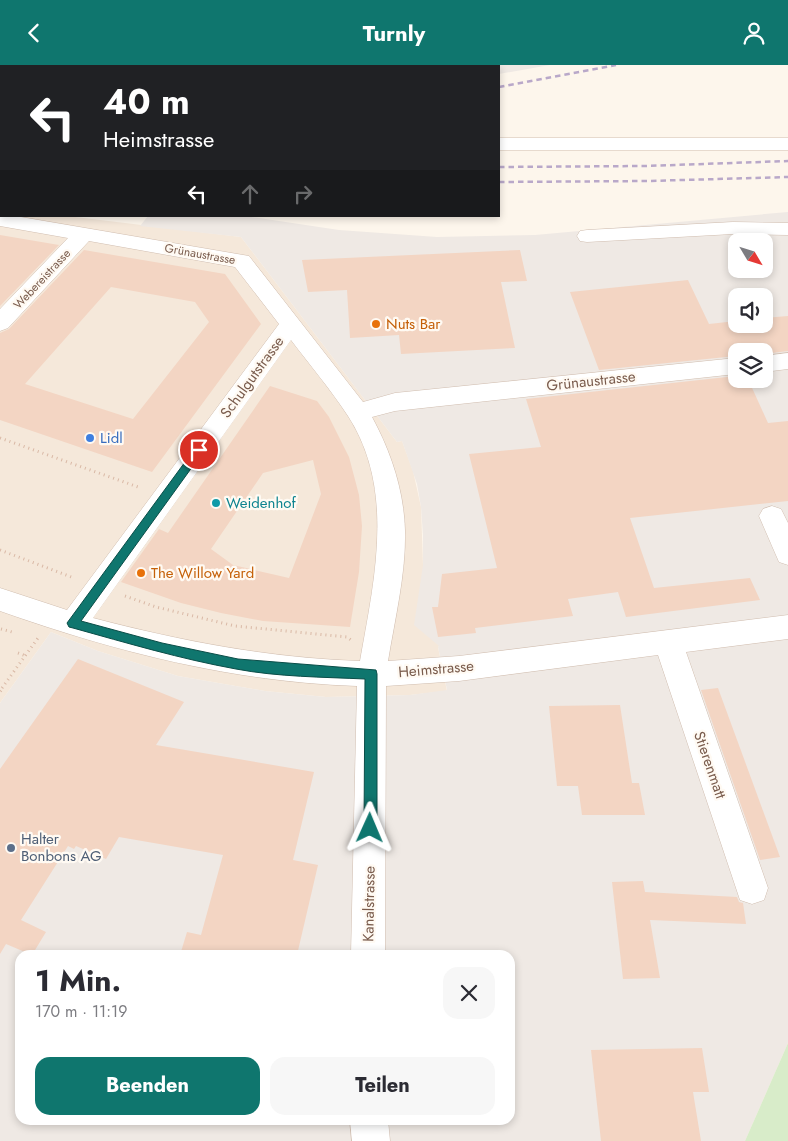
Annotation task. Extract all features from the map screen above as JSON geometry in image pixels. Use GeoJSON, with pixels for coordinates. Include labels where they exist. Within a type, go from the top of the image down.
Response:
{"type":"FeatureCollection","features":[{"type":"Feature","properties":{"kind":"street"},"geometry":{"type":"LineString","coordinates":[[500,144],[788,144]]}},
{"type":"Feature","properties":{"kind":"street","name":"Grünaustrasse"},"geometry":{"type":"LineString","coordinates":[[0,220],[242,261],[358,412],[372,439],[384,473],[392,530],[389,574],[372,674]]}},
{"type":"Feature","properties":{"kind":"street"},"geometry":{"type":"LineString","coordinates":[[587,236],[733,228],[788,229]]}},
{"type":"Feature","properties":{"kind":"street","name":"Webereistrasse"},"geometry":{"type":"LineString","coordinates":[[0,323],[83,235]]}},
{"type":"Feature","properties":{"kind":"street","name":"Schulgutstrasse"},"geometry":{"type":"LineString","coordinates":[[73,623],[290,325]]}},
{"type":"Feature","properties":{"kind":"street"},"geometry":{"type":"LineString","coordinates":[[773,363],[788,361]]}},
{"type":"Feature","properties":{"kind":"street","name":"Grünaustrasse"},"geometry":{"type":"LineString","coordinates":[[358,412],[395,401],[728,367]]}},
{"type":"Feature","properties":{"kind":"street"},"geometry":{"type":"LineString","coordinates":[[772,516],[788,554]]}},
{"type":"Feature","properties":{"kind":"street","name":"Heimstrasse"},"geometry":{"type":"LineString","coordinates":[[0,599],[73,623],[162,648],[238,664],[308,671],[372,674],[456,669],[788,627]]}},
{"type":"Feature","properties":{"kind":"street","name":"Stierenmatt"},"geometry":{"type":"LineString","coordinates":[[668,642],[752,888]]}},
{"type":"Feature","properties":{"kind":"street","name":"Kanalstrasse"},"geometry":{"type":"LineString","coordinates":[[368,950],[372,674]]}},
{"type":"Feature","properties":{"kind":"street"},"geometry":{"type":"LineString","coordinates":[[369,1125],[371,1141]]}},
{"type":"Feature","properties":{"kind":"path"},"geometry":{"type":"LineString","coordinates":[[0,438],[165,496]]}},
{"type":"Feature","properties":{"kind":"path"},"geometry":{"type":"LineString","coordinates":[[0,629],[20,634]]}},
{"type":"Feature","properties":{"kind":"path"},"geometry":{"type":"LineString","coordinates":[[0,691],[39,638],[29,636]]}},
{"type":"Feature","properties":{"kind":"path"},"geometry":{"type":"LineString","coordinates":[[18,653],[26,656]]}},
{"type":"Feature","properties":{"kind":"shaded area"},"geometry":{"type":"Polygon","coordinates":[[[500,65],[550,65],[500,74],[500,65]]]}},
{"type":"Feature","properties":{"kind":"shaded area"},"geometry":{"type":"Polygon","coordinates":[[[788,212],[788,1043],[745,1141],[0,1141],[0,703],[51,632],[98,651],[178,676],[265,691],[326,697],[410,695],[447,690],[439,646],[414,625],[423,565],[423,535],[417,484],[402,441],[397,442],[241,237],[140,226],[147,217],[252,217],[339,230],[437,237],[535,235],[788,212]]]}},
{"type":"Feature","properties":{"kind":"shaded area"},"geometry":{"type":"Polygon","coordinates":[[[0,217],[75,217],[241,237],[397,442],[402,441],[413,471],[421,507],[423,565],[440,646],[438,647],[447,691],[410,695],[326,697],[265,691],[178,676],[98,651],[51,632],[0,703],[0,217]]]}},
{"type":"Feature","properties":{"kind":"green space"},"geometry":{"type":"Polygon","coordinates":[[[788,1043],[788,1141],[745,1141],[788,1043]]]}},
{"type":"Feature","properties":{"kind":"building"},"geometry":{"type":"Polygon","coordinates":[[[0,235],[59,245],[0,306],[0,235]]]}},
{"type":"Feature","properties":{"kind":"building"},"geometry":{"type":"Polygon","coordinates":[[[84,250],[225,274],[261,324],[152,472],[0,420],[0,333],[9,329],[84,250]],[[111,287],[25,384],[133,419],[209,322],[195,302],[111,287]]]}},
{"type":"Feature","properties":{"kind":"building"},"geometry":{"type":"Polygon","coordinates":[[[520,250],[527,281],[501,282],[515,348],[401,354],[399,335],[350,338],[347,290],[308,292],[302,260],[520,250]]]}},
{"type":"Feature","properties":{"kind":"building"},"geometry":{"type":"Polygon","coordinates":[[[688,280],[709,324],[728,322],[728,333],[773,333],[773,317],[788,316],[788,351],[773,353],[773,343],[728,343],[728,357],[599,370],[570,292],[688,280]]]}},
{"type":"Feature","properties":{"kind":"building"},"geometry":{"type":"Polygon","coordinates":[[[728,377],[728,388],[752,388],[768,423],[788,421],[788,501],[630,518],[654,588],[750,578],[760,600],[626,617],[618,592],[568,599],[573,616],[475,628],[476,633],[438,637],[432,607],[438,607],[442,574],[497,568],[469,454],[541,447],[526,399],[728,377]]]}},
{"type":"Feature","properties":{"kind":"building","name":"Weidenhof"},"geometry":{"type":"Polygon","coordinates":[[[270,386],[317,401],[329,417],[349,457],[359,495],[362,526],[359,572],[350,627],[263,621],[221,613],[181,603],[121,582],[159,529],[168,533],[270,386]],[[313,460],[263,473],[211,549],[233,565],[289,578],[321,494],[313,460]]]}},
{"type":"Feature","properties":{"kind":"building"},"geometry":{"type":"Polygon","coordinates":[[[78,659],[184,702],[156,745],[314,772],[293,860],[318,865],[298,950],[182,950],[187,932],[201,935],[223,855],[119,837],[106,859],[76,846],[74,849],[68,846],[21,920],[46,932],[35,950],[20,950],[6,944],[0,954],[0,769],[78,659]]]}},
{"type":"Feature","properties":{"kind":"building"},"geometry":{"type":"Polygon","coordinates":[[[718,688],[780,857],[760,860],[701,690],[718,688]]]}},
{"type":"Feature","properties":{"kind":"building"},"geometry":{"type":"Polygon","coordinates":[[[620,705],[632,783],[639,783],[645,815],[582,815],[578,786],[557,786],[549,706],[620,705]]]}},
{"type":"Feature","properties":{"kind":"building"},"geometry":{"type":"Polygon","coordinates":[[[643,881],[645,892],[737,897],[739,902],[743,903],[746,924],[650,920],[660,978],[623,979],[612,882],[643,881]]]}},
{"type":"Feature","properties":{"kind":"building"},"geometry":{"type":"Polygon","coordinates":[[[702,1048],[709,1092],[693,1092],[701,1141],[601,1141],[591,1050],[702,1048]]]}},
{"type":"Feature","properties":{"kind":"railway"},"geometry":{"type":"LineString","coordinates":[[500,87],[616,65]]}},
{"type":"Feature","properties":{"kind":"railway"},"geometry":{"type":"LineString","coordinates":[[500,167],[645,166],[788,161]]}},
{"type":"Feature","properties":{"kind":"railway"},"geometry":{"type":"LineString","coordinates":[[500,182],[648,181],[788,177]]}},
{"type":"Feature","properties":{"kind":"place","name":"Nuts Bar"},"geometry":{"type":"Point","coordinates":[376,324]}},
{"type":"Feature","properties":{"kind":"place","name":"Lidl"},"geometry":{"type":"Point","coordinates":[90,438]}},
{"type":"Feature","properties":{"kind":"place","name":"Weidenhof"},"geometry":{"type":"Point","coordinates":[216,503]}},
{"type":"Feature","properties":{"kind":"place","name":"The Willow Yard"},"geometry":{"type":"Point","coordinates":[141,573]}},
{"type":"Feature","properties":{"kind":"place","name":"Halter Bonbons AG"},"geometry":{"type":"Point","coordinates":[11,848]}},
{"type":"Feature","properties":{"kind":"route"},"geometry":{"type":"LineString","coordinates":[[199,450],[73,623],[162,648],[238,664],[308,671],[372,674],[370,828]]}}]}
